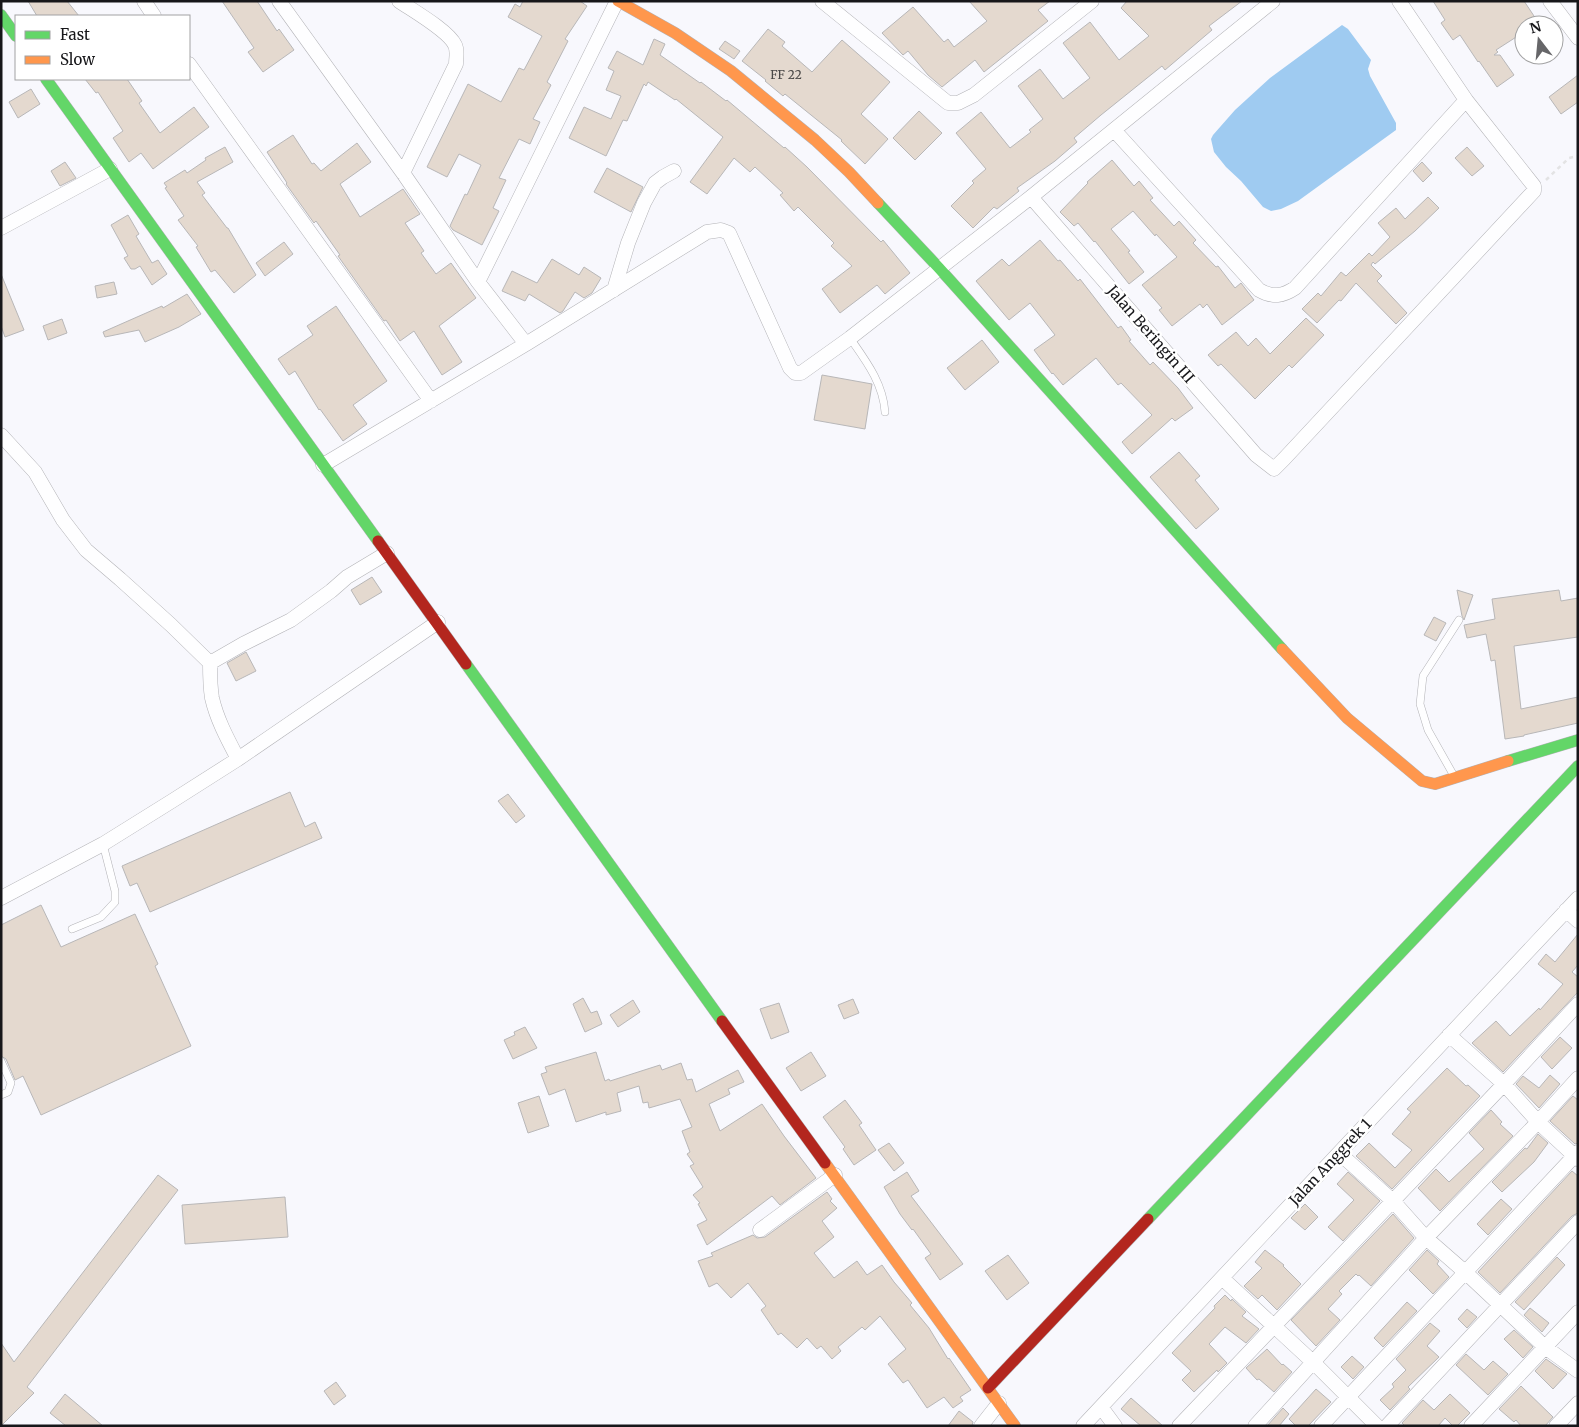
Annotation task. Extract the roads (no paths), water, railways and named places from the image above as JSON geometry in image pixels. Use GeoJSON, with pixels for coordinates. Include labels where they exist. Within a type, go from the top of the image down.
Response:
{"type":"FeatureCollection","features":[{"type":"Feature","properties":{"kind":"street"},"geometry":{"type":"LineString","coordinates":[[144,1],[153,15]]}},
{"type":"Feature","properties":{"kind":"street"},"geometry":{"type":"LineString","coordinates":[[279,1],[403,173],[478,282],[526,344]]}},
{"type":"Feature","properties":{"kind":"street"},"geometry":{"type":"LineString","coordinates":[[399,1],[447,34],[456,46],[457,54],[456,64],[403,173]]}},
{"type":"Feature","properties":{"kind":"street"},"geometry":{"type":"LineString","coordinates":[[478,282],[617,1],[675,33],[731,71],[778,108],[849,172],[939,268],[1300,669],[1347,718],[1422,781],[1435,784],[1578,740]]}},
{"type":"Feature","properties":{"kind":"street"},"geometry":{"type":"LineString","coordinates":[[822,1],[948,103],[958,103],[974,95],[1092,1]]}},
{"type":"Feature","properties":{"kind":"street"},"geometry":{"type":"LineString","coordinates":[[323,465],[431,402],[707,232],[721,230],[728,232],[790,368],[795,373],[801,373],[850,338],[1031,197],[1273,1]]}},
{"type":"Feature","properties":{"kind":"street"},"geometry":{"type":"LineString","coordinates":[[1114,130],[1259,290],[1276,296],[1286,293],[1295,288],[1466,100],[1400,1]]}},
{"type":"Feature","properties":{"kind":"street"},"geometry":{"type":"LineString","coordinates":[[1550,1],[1578,38]]}},
{"type":"Feature","properties":{"kind":"street"},"geometry":{"type":"LineString","coordinates":[[1,15],[15,35]]}},
{"type":"Feature","properties":{"kind":"street"},"geometry":{"type":"LineString","coordinates":[[190,65],[431,402]]}},
{"type":"Feature","properties":{"kind":"street"},"geometry":{"type":"LineString","coordinates":[[47,80],[1015,1426]]}},
{"type":"Feature","properties":{"kind":"street","name":"Jalan Beringin III"},"geometry":{"type":"LineString","coordinates":[[1031,197],[1256,455],[1274,469],[1534,190],[1534,186],[1466,100]]}},
{"type":"Feature","properties":{"kind":"street"},"geometry":{"type":"LineString","coordinates":[[1,228],[110,169]]}},
{"type":"Feature","properties":{"kind":"street"},"geometry":{"type":"LineString","coordinates":[[614,290],[628,243],[644,203],[655,184],[674,171]]}},
{"type":"Feature","properties":{"kind":"street"},"geometry":{"type":"LineString","coordinates":[[1,435],[35,472],[63,520],[86,550],[172,625],[210,663],[212,698],[223,730],[238,760]]}},
{"type":"Feature","properties":{"kind":"street"},"geometry":{"type":"LineString","coordinates":[[210,663],[291,620],[347,577],[387,552]]}},
{"type":"Feature","properties":{"kind":"street"},"geometry":{"type":"LineString","coordinates":[[1,898],[103,844],[238,760],[438,622]]}},
{"type":"Feature","properties":{"kind":"street"},"geometry":{"type":"LineString","coordinates":[[988,1388],[1578,766]]}},
{"type":"Feature","properties":{"kind":"street","name":"Jalan Anggrek 1"},"geometry":{"type":"LineString","coordinates":[[1083,1426],[1578,898]]}},
{"type":"Feature","properties":{"kind":"street"},"geometry":{"type":"LineString","coordinates":[[1566,910],[1578,922]]}},
{"type":"Feature","properties":{"kind":"street"},"geometry":{"type":"LineString","coordinates":[[1179,1426],[1578,1004]]}},
{"type":"Feature","properties":{"kind":"street"},"geometry":{"type":"LineString","coordinates":[[1321,1426],[1577,1156],[1538,1122],[1504,1084],[1449,1035]]}},
{"type":"Feature","properties":{"kind":"street"},"geometry":{"type":"LineString","coordinates":[[1256,1426],[1426,1238],[1578,1078]]}},
{"type":"Feature","properties":{"kind":"street"},"geometry":{"type":"LineString","coordinates":[[1338,1153],[1392,1201],[1426,1238],[1545,1347],[1578,1371]]}},
{"type":"Feature","properties":{"kind":"street"},"geometry":{"type":"LineString","coordinates":[[760,1230],[835,1175]]}},
{"type":"Feature","properties":{"kind":"street"},"geometry":{"type":"LineString","coordinates":[[1387,1426],[1578,1222]]}},
{"type":"Feature","properties":{"kind":"street"},"geometry":{"type":"LineString","coordinates":[[1222,1278],[1314,1363],[1377,1426]]}},
{"type":"Feature","properties":{"kind":"street"},"geometry":{"type":"LineString","coordinates":[[1471,1426],[1578,1312]]}},
{"type":"Feature","properties":{"kind":"street"},"geometry":{"type":"LineString","coordinates":[[981,1426],[999,1403]]}},
{"type":"Feature","properties":{"kind":"street"},"geometry":{"type":"LineString","coordinates":[[1556,1426],[1578,1403]]}},
{"type":"Feature","properties":{"kind":"street"},"geometry":{"type":"LineString","coordinates":[[1101,1407],[1115,1426]]}},
{"type":"Feature","properties":{"kind":"lane"},"geometry":{"type":"LineString","coordinates":[[850,338],[877,378],[884,401],[885,412]]}},
{"type":"Feature","properties":{"kind":"lane"},"geometry":{"type":"LineString","coordinates":[[1456,778],[1428,730],[1420,704],[1423,676],[1459,620]]}},
{"type":"Feature","properties":{"kind":"lane"},"geometry":{"type":"LineString","coordinates":[[72,930],[101,918],[115,902],[115,891],[103,844]]}},
{"type":"Feature","properties":{"kind":"lane"},"geometry":{"type":"LineString","coordinates":[[1,1061],[11,1083],[8,1092],[1,1095]]}},
{"type":"Feature","properties":{"kind":"water"},"geometry":{"type":"Polygon","coordinates":[[[1342,25],[1348,29],[1371,60],[1368,69],[1370,76],[1396,123],[1396,130],[1298,201],[1281,209],[1271,211],[1263,207],[1241,181],[1226,167],[1214,152],[1211,139],[1235,110],[1270,78],[1342,25]]]}}]}
